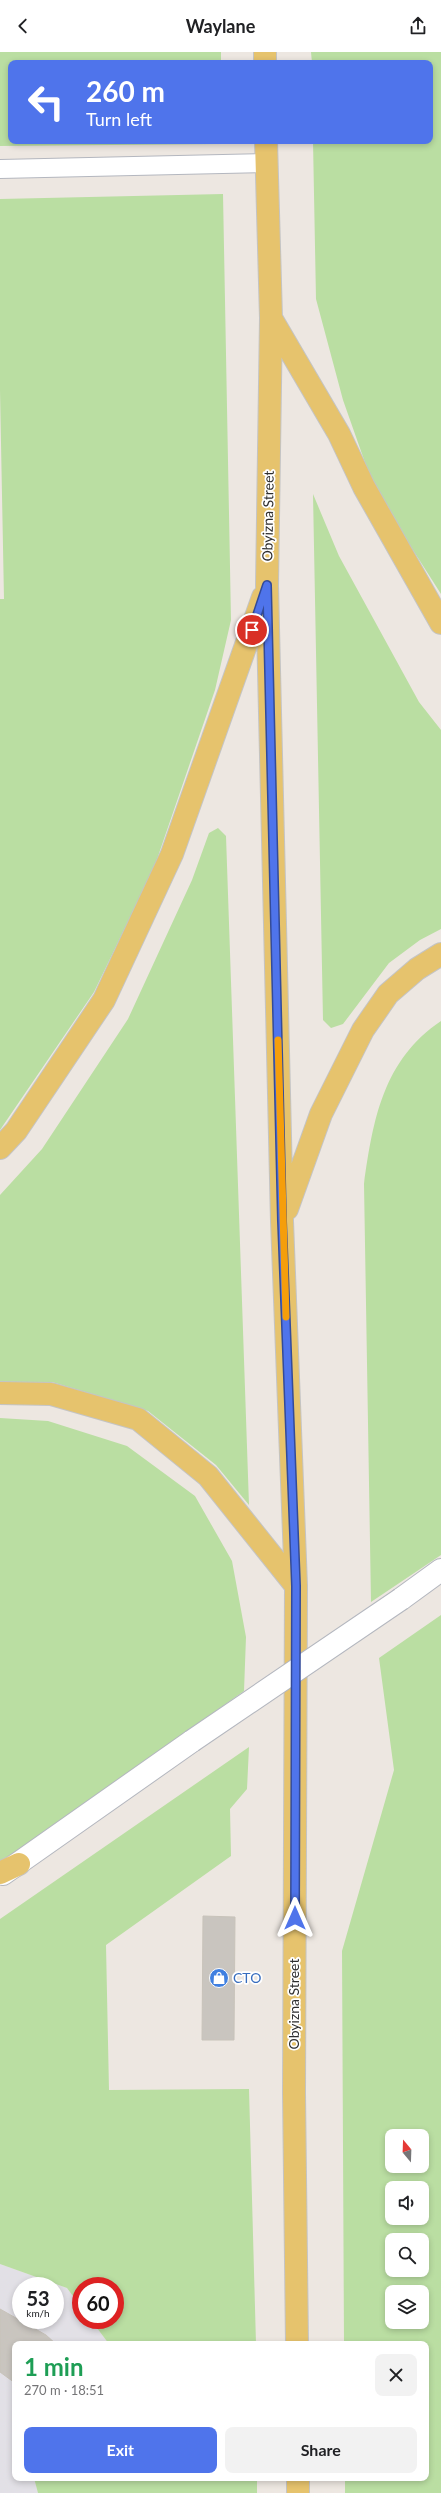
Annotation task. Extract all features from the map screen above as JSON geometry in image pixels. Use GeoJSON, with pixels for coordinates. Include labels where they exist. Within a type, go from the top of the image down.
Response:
{"type":"FeatureCollection","features":[{"type":"Feature","properties":{"kind":"main road","name":"Obyizna Street"},"geometry":{"type":"LineString","coordinates":[[266,144],[271,318],[267,585],[282,1221],[296,1586],[294,2093],[297,2341]]}},
{"type":"Feature","properties":{"kind":"main road"},"geometry":{"type":"LineString","coordinates":[[271,318],[339,434],[364,486],[441,623]]}},
{"type":"Feature","properties":{"kind":"main road"},"geometry":{"type":"LineString","coordinates":[[0,1148],[16,1131],[104,1000],[172,854],[267,585]]}},
{"type":"Feature","properties":{"kind":"main road"},"geometry":{"type":"LineString","coordinates":[[282,1221],[321,1114],[363,1030],[388,994],[417,969],[441,954]]}},
{"type":"Feature","properties":{"kind":"main road"},"geometry":{"type":"LineString","coordinates":[[0,1393],[51,1394],[138,1419],[208,1476],[296,1586]]}},
{"type":"Feature","properties":{"kind":"main road"},"geometry":{"type":"LineString","coordinates":[[0,1876],[9,1868],[192,1740],[401,1599],[441,1570]]}},
{"type":"Feature","properties":{"kind":"main road"},"geometry":{"type":"LineString","coordinates":[[298,2481],[298,2493]]}},
{"type":"Feature","properties":{"kind":"lane"},"geometry":{"type":"LineString","coordinates":[[0,169],[266,163]]}},
{"type":"Feature","properties":{"kind":"shaded area"},"geometry":{"type":"Polygon","coordinates":[[[0,2264],[36,2277],[12,2277],[12,2329],[64,2329],[64,2287],[67,2288],[72,2295],[72,2329],[98,2329],[107,2341],[12,2341],[12,2481],[35,2481],[38,2493],[0,2493],[0,2264]]]}},
{"type":"Feature","properties":{"kind":"green space"},"geometry":{"type":"Polygon","coordinates":[[[0,52],[221,52],[221,60],[8,60],[8,144],[222,144],[0,146],[0,52]]]}},
{"type":"Feature","properties":{"kind":"green space"},"geometry":{"type":"Polygon","coordinates":[[[311,52],[441,52],[441,594],[397,525],[368,471],[343,400],[316,299],[313,144],[433,144],[433,60],[312,60],[311,52]]]}},
{"type":"Feature","properties":{"kind":"green space"},"geometry":{"type":"Polygon","coordinates":[[[223,194],[231,620],[215,690],[154,868],[94,992],[0,1130],[0,599],[4,599],[0,390],[0,199],[223,194]]]}},
{"type":"Feature","properties":{"kind":"green space"},"geometry":{"type":"Polygon","coordinates":[[[313,494],[339,556],[419,702],[441,730],[441,929],[420,940],[389,963],[343,1024],[331,1028],[323,1020],[313,494]]]}},
{"type":"Feature","properties":{"kind":"green space"},"geometry":{"type":"Polygon","coordinates":[[[218,828],[226,836],[249,1505],[216,1465],[148,1411],[52,1382],[0,1383],[0,1195],[42,1149],[128,1019],[192,880],[209,833],[218,828]]]}},
{"type":"Feature","properties":{"kind":"green space"},"geometry":{"type":"Polygon","coordinates":[[[441,1021],[441,1555],[371,1602],[364,1184],[372,1137],[384,1093],[406,1054],[421,1037],[441,1021]]]}},
{"type":"Feature","properties":{"kind":"green space"},"geometry":{"type":"Polygon","coordinates":[[[0,1418],[48,1421],[127,1446],[195,1496],[232,1561],[246,1637],[244,1691],[10,1857],[0,1861],[0,1418]]]}},
{"type":"Feature","properties":{"kind":"green space"},"geometry":{"type":"Polygon","coordinates":[[[441,1615],[441,2493],[345,2493],[345,2481],[429,2481],[429,2341],[344,2341],[342,1951],[394,1770],[379,1658],[441,1615]]]}},
{"type":"Feature","properties":{"kind":"green space"},"geometry":{"type":"Polygon","coordinates":[[[249,1747],[247,1789],[230,1809],[231,1856],[106,1945],[109,2090],[249,2089],[256,2341],[107,2341],[98,2329],[124,2329],[124,2277],[72,2277],[72,2295],[67,2288],[64,2287],[64,2277],[36,2277],[0,2264],[0,1919],[249,1747]]]}},
{"type":"Feature","properties":{"kind":"green space"},"geometry":{"type":"Polygon","coordinates":[[[35,2481],[257,2481],[257,2493],[38,2493],[35,2481]]]}},
{"type":"Feature","properties":{"kind":"building","name":"СТО"},"geometry":{"type":"Polygon","coordinates":[[[203,1916],[235,1917],[234,2040],[202,2040],[203,1916]]]}},
{"type":"Feature","properties":{"kind":"building"},"geometry":{"type":"Polygon","coordinates":[[[0,2309],[12,2316],[12,2329],[35,2329],[53,2341],[12,2341],[12,2381],[0,2372],[0,2309]]]}},
{"type":"Feature","properties":{"kind":"slow traffic"},"geometry":{"type":"LineString","coordinates":[[278,1040],[282,1221],[286,1317]]}},
{"type":"Feature","properties":{"kind":"place","name":"СТО"},"geometry":{"type":"Point","coordinates":[219,1978]}},
{"type":"Feature","properties":{"kind":"route"},"geometry":{"type":"LineString","coordinates":[[252,630],[267,585],[282,1221],[296,1586],[295,1918]]}}]}
